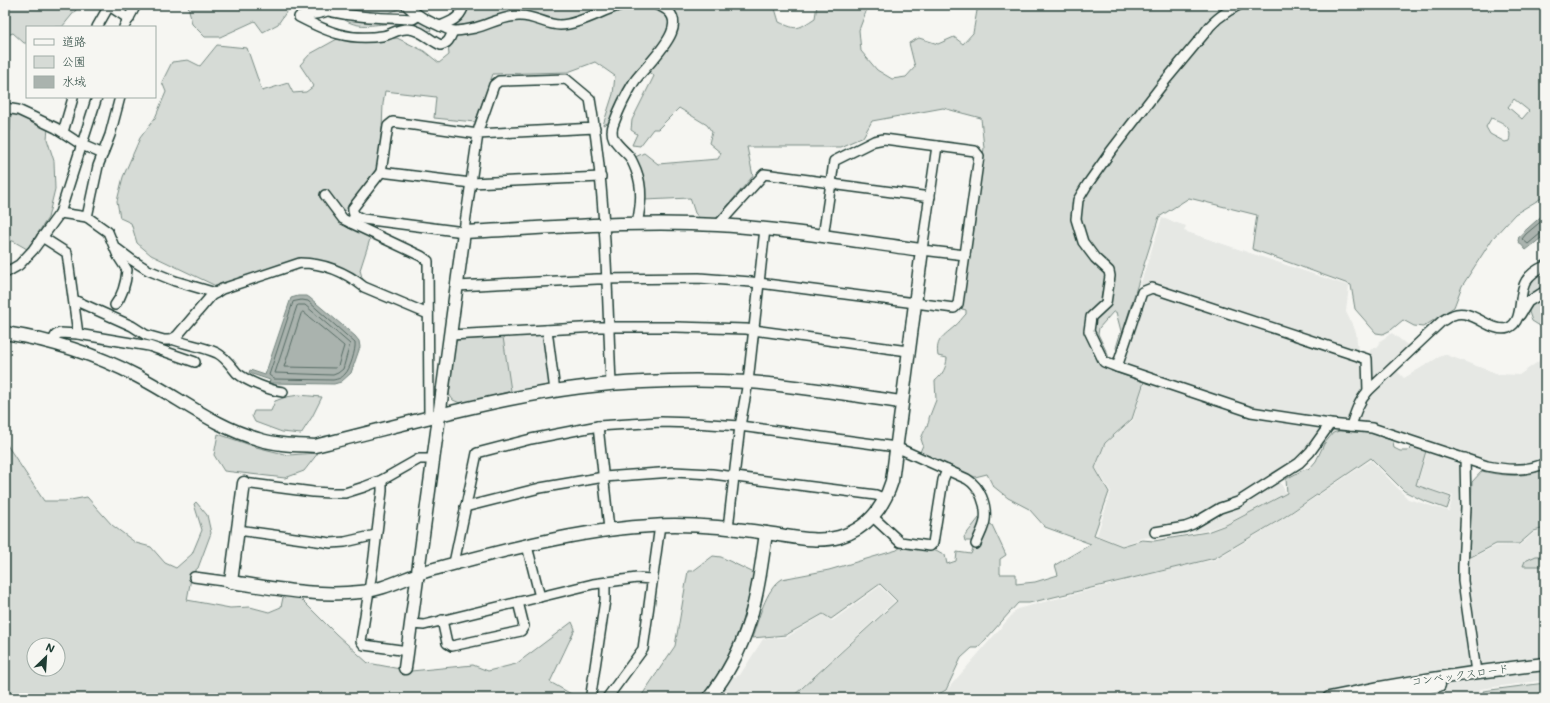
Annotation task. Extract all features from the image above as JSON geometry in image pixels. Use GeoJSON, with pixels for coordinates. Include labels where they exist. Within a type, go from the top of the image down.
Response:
{"type":"FeatureCollection","features":[{"type":"Feature","properties":{"kind":"street"},"geometry":{"type":"LineString","coordinates":[[98,26],[108,5],[126,23],[136,5]]}},
{"type":"Feature","properties":{"kind":"street"},"geometry":{"type":"LineString","coordinates":[[308,5],[348,15],[399,19],[413,19],[418,16]]}},
{"type":"Feature","properties":{"kind":"street"},"geometry":{"type":"LineString","coordinates":[[406,5],[418,16],[453,31],[475,28],[506,18],[519,16],[528,16],[562,25],[621,5]]}},
{"type":"Feature","properties":{"kind":"street"},"geometry":{"type":"LineString","coordinates":[[440,26],[460,15],[463,8],[459,5]]}},
{"type":"Feature","properties":{"kind":"street"},"geometry":{"type":"LineString","coordinates":[[637,224],[642,200],[640,183],[630,157],[614,141],[612,129],[626,96],[635,81],[670,37],[673,27],[671,15],[667,10],[657,5]]}},
{"type":"Feature","properties":{"kind":"street"},"geometry":{"type":"LineString","coordinates":[[1239,5],[1222,15],[1209,26],[1111,151],[1078,200],[1076,219],[1083,242],[1095,258],[1108,271],[1110,276],[1106,303],[1091,318],[1089,331],[1104,362],[1251,412],[1330,424],[1372,428],[1487,466],[1512,470],[1529,468],[1545,463]]}},
{"type":"Feature","properties":{"kind":"street"},"geometry":{"type":"LineString","coordinates":[[322,8],[322,13],[299,17],[327,31],[351,38],[385,36],[398,30],[408,29],[416,30],[441,45],[446,44],[449,41],[453,31]]}},
{"type":"Feature","properties":{"kind":"street"},"geometry":{"type":"LineString","coordinates":[[434,417],[450,335],[479,128],[494,85],[499,81],[566,79],[590,99],[601,177],[611,384]]}},
{"type":"Feature","properties":{"kind":"street"},"geometry":{"type":"LineString","coordinates":[[63,132],[73,98]]}},
{"type":"Feature","properties":{"kind":"street"},"geometry":{"type":"LineString","coordinates":[[5,273],[19,265],[33,250],[60,213],[97,98]]}},
{"type":"Feature","properties":{"kind":"street"},"geometry":{"type":"LineString","coordinates":[[87,217],[98,166],[110,135],[120,98]]}},
{"type":"Feature","properties":{"kind":"street"},"geometry":{"type":"LineString","coordinates":[[5,108],[18,110],[63,132],[82,145],[103,154]]}},
{"type":"Feature","properties":{"kind":"street"},"geometry":{"type":"LineString","coordinates":[[353,219],[354,208],[381,172],[388,126],[392,122],[478,134],[595,128]]}},
{"type":"Feature","properties":{"kind":"street"},"geometry":{"type":"LineString","coordinates":[[457,286],[691,278],[760,283],[954,308],[958,304],[979,156],[975,151],[884,139],[874,141],[834,161],[823,237]]}},
{"type":"Feature","properties":{"kind":"street"},"geometry":{"type":"LineString","coordinates":[[194,577],[295,592],[328,594],[369,590],[382,587],[419,573],[454,563],[609,529],[660,525],[728,528],[819,540],[839,538],[856,530],[873,517],[885,499],[892,481],[901,402],[937,146]]}},
{"type":"Feature","properties":{"kind":"street"},"geometry":{"type":"LineString","coordinates":[[381,172],[471,183],[601,177]]}},
{"type":"Feature","properties":{"kind":"street"},"geometry":{"type":"LineString","coordinates":[[718,225],[764,174],[930,197]]}},
{"type":"Feature","properties":{"kind":"street"},"geometry":{"type":"LineString","coordinates":[[325,195],[343,219],[363,219],[464,232],[637,224],[718,225],[765,229],[965,255]]}},
{"type":"Feature","properties":{"kind":"street"},"geometry":{"type":"LineString","coordinates":[[60,213],[87,217],[108,232],[118,256],[127,270],[126,281],[120,299],[115,305]]}},
{"type":"Feature","properties":{"kind":"street"},"geometry":{"type":"LineString","coordinates":[[353,219],[428,261],[428,314],[434,417],[434,459],[405,668]]}},
{"type":"Feature","properties":{"kind":"street"},"geometry":{"type":"LineString","coordinates":[[728,528],[740,426],[748,382],[765,229]]}},
{"type":"Feature","properties":{"kind":"street"},"geometry":{"type":"LineString","coordinates":[[42,237],[67,253],[78,334]]}},
{"type":"Feature","properties":{"kind":"street"},"geometry":{"type":"LineString","coordinates":[[115,247],[148,270],[175,281],[216,293]]}},
{"type":"Feature","properties":{"kind":"street"},"geometry":{"type":"LineString","coordinates":[[74,300],[132,326],[146,335],[164,340],[172,339],[177,336],[211,296],[222,289],[272,271],[300,263],[313,263],[344,273],[364,287],[428,314]]}},
{"type":"Feature","properties":{"kind":"street"},"geometry":{"type":"LineString","coordinates":[[1520,315],[1520,298],[1527,280],[1535,272],[1545,266]]}},
{"type":"Feature","properties":{"kind":"street"},"geometry":{"type":"LineString","coordinates":[[1117,367],[1142,292],[1152,288],[1367,359],[1368,391]]}},
{"type":"Feature","properties":{"kind":"street"},"geometry":{"type":"LineString","coordinates":[[1351,426],[1363,396],[1442,321],[1452,315],[1464,313],[1500,329],[1511,326],[1517,320],[1528,302],[1545,291]]}},
{"type":"Feature","properties":{"kind":"street"},"geometry":{"type":"LineString","coordinates":[[450,335],[676,326],[754,330],[908,351]]}},
{"type":"Feature","properties":{"kind":"street"},"geometry":{"type":"LineString","coordinates":[[548,330],[556,391]]}},
{"type":"Feature","properties":{"kind":"street"},"geometry":{"type":"LineString","coordinates":[[5,333],[33,337],[52,342],[113,364],[168,392],[217,423],[257,439],[273,443],[315,446],[510,398],[611,384],[692,381],[748,382],[901,402]]}},
{"type":"Feature","properties":{"kind":"street"},"geometry":{"type":"LineString","coordinates":[[52,342],[56,335],[60,333],[78,334],[149,346],[195,362]]}},
{"type":"Feature","properties":{"kind":"street"},"geometry":{"type":"LineString","coordinates":[[172,339],[191,346],[201,347],[218,354],[244,377],[271,390],[283,392]]}},
{"type":"Feature","properties":{"kind":"street"},"geometry":{"type":"LineString","coordinates":[[454,563],[477,453],[531,439],[598,426],[661,422],[740,426],[896,447],[972,482],[981,496],[985,506],[985,520],[976,544]]}},
{"type":"Feature","properties":{"kind":"street"},"geometry":{"type":"LineString","coordinates":[[1155,532],[1185,527],[1220,508],[1238,502],[1299,463],[1310,452],[1330,424]]}},
{"type":"Feature","properties":{"kind":"street"},"geometry":{"type":"LineString","coordinates":[[598,426],[609,529]]}},
{"type":"Feature","properties":{"kind":"street"},"geometry":{"type":"LineString","coordinates":[[1465,458],[1466,507],[1463,581],[1476,672]]}},
{"type":"Feature","properties":{"kind":"street"},"geometry":{"type":"LineString","coordinates":[[231,582],[244,483],[330,494],[345,493],[382,480],[419,460],[434,459]]}},
{"type":"Feature","properties":{"kind":"street"},"geometry":{"type":"LineString","coordinates":[[873,517],[900,542],[930,546],[933,543],[942,480],[947,470]]}},
{"type":"Feature","properties":{"kind":"street"},"geometry":{"type":"LineString","coordinates":[[465,507],[540,488],[604,477],[673,472],[734,477],[876,495],[885,499]]}},
{"type":"Feature","properties":{"kind":"street"},"geometry":{"type":"LineString","coordinates":[[382,480],[382,491],[361,641],[364,645],[408,651]]}},
{"type":"Feature","properties":{"kind":"street"},"geometry":{"type":"LineString","coordinates":[[607,698],[643,649],[660,525]]}},
{"type":"Feature","properties":{"kind":"street"},"geometry":{"type":"LineString","coordinates":[[238,530],[331,543],[345,542],[376,535]]}},
{"type":"Feature","properties":{"kind":"street"},"geometry":{"type":"LineString","coordinates":[[709,698],[735,659],[751,619],[758,587],[766,533]]}},
{"type":"Feature","properties":{"kind":"street"},"geometry":{"type":"LineString","coordinates":[[527,546],[540,597]]}},
{"type":"Feature","properties":{"kind":"street"},"geometry":{"type":"LineString","coordinates":[[412,624],[424,625],[605,583],[637,578],[652,579]]}},
{"type":"Feature","properties":{"kind":"street"},"geometry":{"type":"LineString","coordinates":[[592,698],[591,694],[605,600],[605,583]]}},
{"type":"Feature","properties":{"kind":"street"},"geometry":{"type":"LineString","coordinates":[[442,620],[447,643],[452,646],[522,631],[524,626],[518,602]]}},
{"type":"Feature","properties":{"kind":"street","name":"コンベックスロード"},"geometry":{"type":"LineString","coordinates":[[1329,698],[1388,686],[1476,672],[1545,664]]}},
{"type":"Feature","properties":{"kind":"street","name":"コンベックスロード"},"geometry":{"type":"LineString","coordinates":[[1375,698],[1446,684],[1545,672]]}},
{"type":"Feature","properties":{"kind":"shaded area"},"geometry":{"type":"Polygon","coordinates":[[[1162,218],[1186,226],[1184,231],[1349,286],[1346,312],[1356,332],[1358,352],[1370,356],[1370,350],[1379,346],[1380,341],[1392,333],[1415,351],[1395,369],[1404,378],[1444,354],[1498,374],[1519,375],[1545,357],[1545,467],[1532,472],[1516,474],[1487,471],[1471,466],[1467,560],[1496,546],[1520,545],[1534,533],[1545,529],[1545,680],[1480,689],[1481,698],[933,698],[946,691],[1017,609],[1186,565],[1215,560],[1283,519],[1371,460],[1408,499],[1449,511],[1453,496],[1417,485],[1427,451],[1372,432],[1339,429],[1332,433],[1319,447],[1302,469],[1279,480],[1286,493],[1226,524],[1204,531],[1142,538],[1122,545],[1097,535],[1111,492],[1096,468],[1106,443],[1133,420],[1145,382],[1112,371],[1162,218]]]}},
{"type":"Feature","properties":{"kind":"shaded area"},"geometry":{"type":"Polygon","coordinates":[[[538,335],[543,338],[549,381],[545,386],[457,403],[451,398],[449,394],[455,344],[457,340],[538,335]]]}},
{"type":"Feature","properties":{"kind":"shaded area"},"geometry":{"type":"Polygon","coordinates":[[[880,586],[895,601],[790,698],[700,698],[719,671],[735,677],[740,675],[763,639],[787,637],[823,615],[832,621],[880,586]]]}},
{"type":"Feature","properties":{"kind":"green space"},"geometry":{"type":"Polygon","coordinates":[[[5,5],[80,5],[63,26],[26,26],[26,43],[24,43],[13,33],[5,36],[5,5]]]}},
{"type":"Feature","properties":{"kind":"green space"},"geometry":{"type":"Polygon","coordinates":[[[188,5],[291,5],[278,24],[263,32],[255,21],[220,37],[205,37],[192,24],[188,5]]]}},
{"type":"Feature","properties":{"kind":"green space"},"geometry":{"type":"Polygon","coordinates":[[[363,5],[402,5],[404,7],[386,14],[352,11],[363,5]]]}},
{"type":"Feature","properties":{"kind":"green space"},"geometry":{"type":"Polygon","coordinates":[[[468,5],[774,5],[779,22],[790,27],[798,28],[815,18],[817,5],[866,5],[867,9],[859,30],[861,51],[877,70],[892,79],[906,77],[915,67],[909,43],[919,38],[938,44],[954,37],[963,44],[973,33],[978,5],[1545,5],[1545,196],[1515,214],[1493,238],[1462,286],[1454,307],[1423,327],[1414,326],[1403,320],[1391,330],[1383,334],[1376,333],[1355,309],[1351,285],[1252,249],[1257,215],[1189,198],[1159,217],[1117,350],[1116,348],[1121,331],[1116,312],[1113,312],[1099,328],[1098,334],[1108,355],[1111,371],[1144,382],[1132,419],[1105,443],[1095,468],[1109,492],[1094,535],[1122,546],[1142,540],[1154,541],[1207,532],[1226,525],[1287,493],[1286,479],[1310,468],[1316,461],[1324,444],[1333,433],[1339,431],[1371,433],[1393,441],[1394,448],[1400,451],[1408,451],[1412,447],[1426,451],[1416,485],[1451,497],[1447,509],[1422,500],[1404,491],[1371,458],[1283,518],[1215,558],[1029,603],[1018,603],[978,648],[972,648],[961,658],[946,690],[931,698],[791,698],[897,601],[880,584],[831,619],[823,614],[786,635],[752,638],[767,597],[776,584],[782,579],[829,570],[897,550],[902,546],[936,550],[945,555],[947,564],[956,561],[957,552],[971,554],[974,546],[971,541],[965,541],[964,537],[979,518],[992,525],[1006,555],[1000,559],[1000,574],[1016,574],[1016,584],[1035,582],[1058,575],[1055,565],[1091,544],[1045,527],[1029,509],[1008,498],[993,486],[987,474],[975,477],[920,452],[923,445],[921,439],[936,400],[935,381],[942,373],[947,362],[947,358],[938,356],[937,350],[939,342],[941,338],[966,314],[966,310],[962,309],[984,148],[981,118],[943,108],[872,121],[863,137],[840,147],[747,147],[753,176],[716,219],[700,219],[695,213],[690,198],[645,200],[643,184],[633,158],[644,153],[658,164],[718,159],[721,153],[709,143],[712,132],[707,125],[679,108],[658,129],[653,129],[640,146],[632,145],[637,134],[631,130],[632,120],[654,76],[643,68],[610,122],[603,125],[613,94],[615,76],[595,62],[568,72],[493,74],[475,122],[434,118],[436,97],[385,91],[377,168],[342,214],[371,236],[360,270],[363,281],[313,260],[229,284],[216,286],[151,255],[137,243],[131,223],[120,218],[117,201],[123,177],[140,138],[155,118],[166,92],[162,82],[172,62],[188,60],[200,66],[217,45],[247,48],[262,91],[288,83],[293,93],[306,92],[314,86],[300,65],[310,54],[339,38],[370,41],[397,38],[424,51],[439,63],[449,55],[448,50],[455,28],[455,24],[450,15],[468,5]],[[1514,99],[1508,107],[1522,119],[1529,111],[1514,99]],[[1491,118],[1486,127],[1490,134],[1505,142],[1509,141],[1510,132],[1506,126],[1503,123],[1491,118]]]}},
{"type":"Feature","properties":{"kind":"green space"},"geometry":{"type":"Polygon","coordinates":[[[345,17],[418,20],[432,27],[430,31],[393,24],[357,25],[345,20],[345,17]]]}},
{"type":"Feature","properties":{"kind":"green space"},"geometry":{"type":"Polygon","coordinates":[[[11,112],[48,128],[47,139],[54,161],[55,189],[48,218],[27,249],[13,241],[5,241],[5,131],[10,131],[11,112]]]}},
{"type":"Feature","properties":{"kind":"green space"},"geometry":{"type":"Polygon","coordinates":[[[1545,270],[1545,333],[1540,326],[1532,321],[1529,312],[1527,294],[1528,284],[1535,275],[1545,270]]]}},
{"type":"Feature","properties":{"kind":"green space"},"geometry":{"type":"Polygon","coordinates":[[[503,337],[511,391],[462,404],[453,400],[449,394],[455,344],[457,340],[503,337]]]}},
{"type":"Feature","properties":{"kind":"green space"},"geometry":{"type":"Polygon","coordinates":[[[299,395],[322,397],[301,434],[282,432],[255,422],[252,416],[254,411],[271,411],[275,401],[286,397],[299,395]]]}},
{"type":"Feature","properties":{"kind":"green space"},"geometry":{"type":"Polygon","coordinates":[[[218,434],[256,447],[288,455],[318,453],[304,471],[285,478],[224,471],[214,455],[218,434]]]}},
{"type":"Feature","properties":{"kind":"green space"},"geometry":{"type":"Polygon","coordinates":[[[5,442],[44,501],[65,501],[87,497],[112,525],[136,543],[151,547],[165,563],[176,568],[192,554],[202,530],[194,504],[196,502],[207,515],[211,533],[198,568],[192,573],[187,600],[230,608],[250,607],[269,612],[281,607],[284,593],[296,594],[336,634],[368,663],[411,671],[473,665],[488,671],[516,664],[572,622],[575,629],[550,682],[573,695],[573,698],[5,698],[5,442]]]}},
{"type":"Feature","properties":{"kind":"green space"},"geometry":{"type":"Polygon","coordinates":[[[1545,469],[1545,528],[1534,531],[1519,544],[1496,544],[1469,558],[1472,482],[1482,471],[1498,474],[1522,475],[1545,469]]]}},
{"type":"Feature","properties":{"kind":"green space"},"geometry":{"type":"Polygon","coordinates":[[[713,556],[721,557],[754,573],[741,623],[728,655],[711,684],[700,698],[640,698],[675,646],[688,571],[693,571],[713,556]]]}},
{"type":"Feature","properties":{"kind":"green space"},"geometry":{"type":"Polygon","coordinates":[[[1536,556],[1545,556],[1545,566],[1523,566],[1525,561],[1536,556]]]}},
{"type":"Feature","properties":{"kind":"green space"},"geometry":{"type":"Polygon","coordinates":[[[1545,683],[1545,698],[1485,698],[1483,691],[1545,683]]]}},
{"type":"Feature","properties":{"kind":"water"},"geometry":{"type":"Polygon","coordinates":[[[1545,213],[1545,235],[1526,250],[1518,241],[1519,236],[1545,213]]]}},
{"type":"Feature","properties":{"kind":"water"},"geometry":{"type":"Polygon","coordinates":[[[307,296],[310,298],[359,341],[360,347],[351,373],[341,382],[334,384],[269,383],[270,380],[249,373],[250,370],[265,375],[291,298],[307,296]]]}}]}
